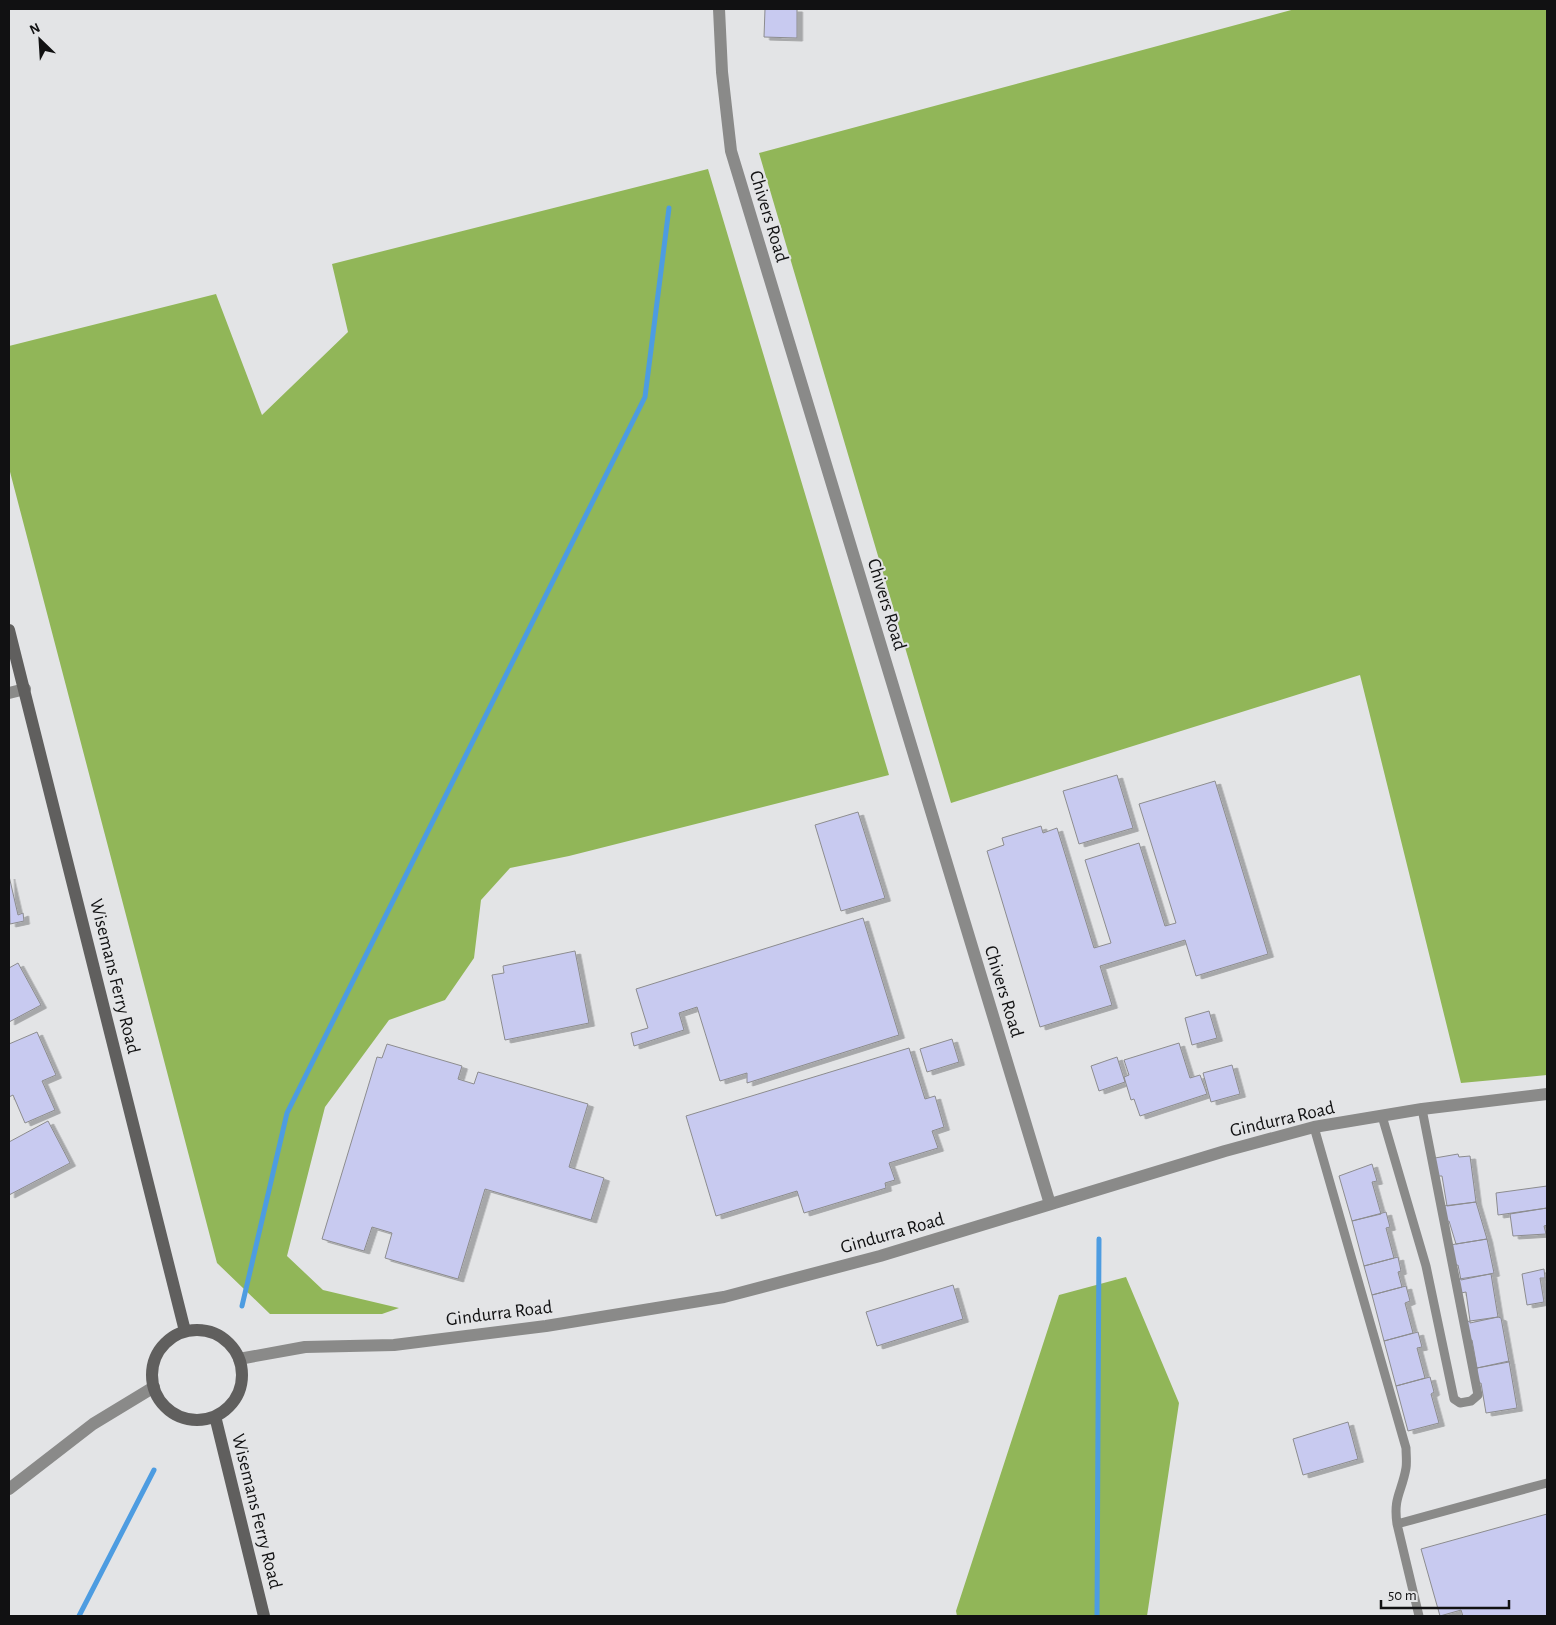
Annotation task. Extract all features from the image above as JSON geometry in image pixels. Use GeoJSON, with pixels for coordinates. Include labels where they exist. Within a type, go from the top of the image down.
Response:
{"type":"FeatureCollection","features":[{"type":"Feature","properties":{"kind":"main road","name":"Wisemans Ferry Road"},"geometry":{"type":"LineString","coordinates":[[9,630],[185,1331]]}},
{"type":"Feature","properties":{"kind":"main road"},"geometry":{"type":"LineString","coordinates":[[185,1331],[212,1332],[223,1338],[233,1348],[239,1359],[242,1372],[240,1386],[235,1398],[215,1416],[203,1419],[178,1416],[168,1409],[154,1387],[152,1373],[158,1353],[172,1337],[185,1331]]}},
{"type":"Feature","properties":{"kind":"main road","name":"Wisemans Ferry Road"},"geometry":{"type":"LineString","coordinates":[[215,1416],[264,1616]]}},
{"type":"Feature","properties":{"kind":"street","name":"Chivers Road"},"geometry":{"type":"LineString","coordinates":[[719,9],[722,72],[731,151],[1050,1204]]}},
{"type":"Feature","properties":{"kind":"street"},"geometry":{"type":"LineString","coordinates":[[9,693],[25,689]]}},
{"type":"Feature","properties":{"kind":"street","name":"Gindurra Road"},"geometry":{"type":"LineString","coordinates":[[239,1359],[305,1347],[394,1344],[546,1326],[724,1297],[880,1256],[1225,1151],[1314,1128],[1422,1109],[1547,1094]]}},
{"type":"Feature","properties":{"kind":"street"},"geometry":{"type":"LineString","coordinates":[[9,1489],[93,1424],[154,1387]]}},
{"type":"Feature","properties":{"kind":"lane"},"geometry":{"type":"LineString","coordinates":[[1382,1116],[1426,1266],[1454,1399],[1460,1403],[1471,1401],[1478,1394],[1422,1109]]}},
{"type":"Feature","properties":{"kind":"lane"},"geometry":{"type":"LineString","coordinates":[[1314,1128],[1406,1448],[1406,1468],[1397,1493],[1395,1508],[1418,1616]]}},
{"type":"Feature","properties":{"kind":"lane"},"geometry":{"type":"LineString","coordinates":[[1397,1524],[1547,1483]]}},
{"type":"Feature","properties":{"kind":"green space"},"geometry":{"type":"Polygon","coordinates":[[[1295,9],[1547,9],[1547,1075],[1461,1083],[1360,675],[951,803],[759,153],[1295,9]]]}},
{"type":"Feature","properties":{"kind":"green space"},"geometry":{"type":"Polygon","coordinates":[[[708,169],[889,775],[569,856],[510,868],[481,900],[474,958],[445,1000],[389,1020],[325,1107],[287,1256],[323,1290],[399,1308],[382,1314],[270,1314],[217,1263],[9,468],[9,346],[216,294],[262,415],[348,332],[332,264],[708,169]]]}},
{"type":"Feature","properties":{"kind":"green space"},"geometry":{"type":"Polygon","coordinates":[[[1126,1277],[1179,1403],[1147,1616],[957,1616],[956,1611],[1059,1295],[1126,1277]]]}},
{"type":"Feature","properties":{"kind":"building"},"geometry":{"type":"Polygon","coordinates":[[[765,9],[797,9],[797,38],[764,37],[765,9]]]}},
{"type":"Feature","properties":{"kind":"building"},"geometry":{"type":"Polygon","coordinates":[[[1117,775],[1133,828],[1079,844],[1063,791],[1117,775]]]}},
{"type":"Feature","properties":{"kind":"building"},"geometry":{"type":"Polygon","coordinates":[[[1215,781],[1268,954],[1196,976],[1185,940],[1100,966],[1112,1005],[1040,1027],[987,851],[1004,845],[1002,838],[1041,826],[1043,833],[1057,828],[1094,948],[1111,943],[1085,860],[1139,843],[1165,926],[1176,923],[1139,804],[1215,781]]]}},
{"type":"Feature","properties":{"kind":"building"},"geometry":{"type":"Polygon","coordinates":[[[858,812],[885,898],[841,911],[815,825],[858,812]]]}},
{"type":"Feature","properties":{"kind":"building"},"geometry":{"type":"Polygon","coordinates":[[[9,876],[18,915],[23,913],[24,921],[10,924],[9,876]]]}},
{"type":"Feature","properties":{"kind":"building"},"geometry":{"type":"Polygon","coordinates":[[[863,918],[899,1035],[747,1083],[747,1073],[720,1081],[697,1007],[679,1013],[684,1030],[634,1046],[631,1033],[648,1028],[636,989],[863,918]]]}},
{"type":"Feature","properties":{"kind":"building"},"geometry":{"type":"Polygon","coordinates":[[[575,951],[589,1023],[505,1040],[492,975],[504,973],[503,966],[575,951]]]}},
{"type":"Feature","properties":{"kind":"building"},"geometry":{"type":"Polygon","coordinates":[[[18,963],[41,1005],[9,1022],[9,968],[18,963]]]}},
{"type":"Feature","properties":{"kind":"building"},"geometry":{"type":"Polygon","coordinates":[[[1209,1011],[1217,1038],[1192,1045],[1185,1018],[1209,1011]]]}},
{"type":"Feature","properties":{"kind":"building"},"geometry":{"type":"Polygon","coordinates":[[[37,1032],[56,1075],[42,1081],[55,1110],[25,1123],[13,1095],[9,1097],[9,1044],[37,1032]]]}},
{"type":"Feature","properties":{"kind":"building"},"geometry":{"type":"Polygon","coordinates":[[[952,1039],[959,1062],[927,1072],[920,1049],[952,1039]]]}},
{"type":"Feature","properties":{"kind":"building"},"geometry":{"type":"Polygon","coordinates":[[[1179,1043],[1190,1078],[1200,1075],[1207,1094],[1140,1116],[1134,1099],[1131,1100],[1124,1077],[1129,1075],[1124,1060],[1179,1043]]]}},
{"type":"Feature","properties":{"kind":"building"},"geometry":{"type":"Polygon","coordinates":[[[387,1044],[462,1066],[458,1079],[474,1084],[478,1072],[588,1104],[569,1167],[604,1178],[591,1220],[485,1189],[458,1279],[385,1258],[392,1233],[372,1227],[364,1251],[322,1239],[377,1057],[382,1058],[387,1044]]]}},
{"type":"Feature","properties":{"kind":"building"},"geometry":{"type":"Polygon","coordinates":[[[909,1048],[925,1099],[935,1096],[944,1127],[932,1131],[938,1148],[889,1163],[895,1180],[885,1183],[886,1188],[804,1213],[797,1191],[716,1216],[686,1116],[909,1048]]]}},
{"type":"Feature","properties":{"kind":"building"},"geometry":{"type":"Polygon","coordinates":[[[1117,1057],[1125,1082],[1099,1091],[1091,1066],[1117,1057]]]}},
{"type":"Feature","properties":{"kind":"building"},"geometry":{"type":"Polygon","coordinates":[[[1232,1065],[1240,1094],[1211,1102],[1203,1073],[1232,1065]]]}},
{"type":"Feature","properties":{"kind":"building"},"geometry":{"type":"Polygon","coordinates":[[[48,1121],[70,1163],[9,1195],[9,1142],[48,1121]]]}},
{"type":"Feature","properties":{"kind":"building"},"geometry":{"type":"Polygon","coordinates":[[[1458,1154],[1459,1157],[1470,1156],[1476,1202],[1447,1206],[1442,1176],[1438,1176],[1435,1158],[1458,1154]]]}},
{"type":"Feature","properties":{"kind":"building"},"geometry":{"type":"Polygon","coordinates":[[[1372,1164],[1377,1181],[1372,1182],[1381,1214],[1352,1221],[1339,1176],[1372,1164]]]}},
{"type":"Feature","properties":{"kind":"building"},"geometry":{"type":"Polygon","coordinates":[[[1547,1186],[1547,1208],[1498,1215],[1496,1193],[1547,1186]]]}},
{"type":"Feature","properties":{"kind":"building"},"geometry":{"type":"Polygon","coordinates":[[[1476,1202],[1487,1239],[1456,1244],[1449,1221],[1446,1222],[1443,1206],[1476,1202]]]}},
{"type":"Feature","properties":{"kind":"building"},"geometry":{"type":"Polygon","coordinates":[[[1547,1208],[1547,1225],[1544,1226],[1546,1234],[1513,1236],[1510,1214],[1547,1208]]]}},
{"type":"Feature","properties":{"kind":"building"},"geometry":{"type":"Polygon","coordinates":[[[1386,1212],[1390,1227],[1386,1228],[1394,1258],[1364,1266],[1352,1221],[1386,1212]]]}},
{"type":"Feature","properties":{"kind":"building"},"geometry":{"type":"Polygon","coordinates":[[[1487,1239],[1494,1273],[1461,1280],[1458,1265],[1454,1266],[1450,1245],[1487,1239]]]}},
{"type":"Feature","properties":{"kind":"building"},"geometry":{"type":"Polygon","coordinates":[[[1398,1257],[1401,1271],[1398,1272],[1402,1287],[1372,1295],[1364,1266],[1398,1257]]]}},
{"type":"Feature","properties":{"kind":"building"},"geometry":{"type":"Polygon","coordinates":[[[1544,1269],[1545,1278],[1540,1278],[1544,1302],[1527,1305],[1522,1274],[1544,1269]]]}},
{"type":"Feature","properties":{"kind":"building"},"geometry":{"type":"Polygon","coordinates":[[[1491,1274],[1498,1317],[1470,1321],[1466,1292],[1461,1293],[1459,1279],[1491,1274]]]}},
{"type":"Feature","properties":{"kind":"building"},"geometry":{"type":"Polygon","coordinates":[[[953,1285],[963,1319],[877,1346],[866,1312],[953,1285]]]}},
{"type":"Feature","properties":{"kind":"building"},"geometry":{"type":"Polygon","coordinates":[[[1406,1286],[1410,1301],[1405,1303],[1413,1333],[1384,1341],[1372,1295],[1406,1286]]]}},
{"type":"Feature","properties":{"kind":"building"},"geometry":{"type":"Polygon","coordinates":[[[1501,1318],[1509,1362],[1477,1368],[1472,1340],[1468,1340],[1465,1322],[1470,1321],[1470,1323],[1501,1318]]]}},
{"type":"Feature","properties":{"kind":"building"},"geometry":{"type":"Polygon","coordinates":[[[1418,1332],[1422,1347],[1417,1348],[1425,1378],[1396,1386],[1384,1341],[1418,1332]]]}},
{"type":"Feature","properties":{"kind":"building"},"geometry":{"type":"Polygon","coordinates":[[[1509,1361],[1517,1408],[1486,1413],[1481,1383],[1476,1384],[1477,1368],[1509,1361]]]}},
{"type":"Feature","properties":{"kind":"building"},"geometry":{"type":"Polygon","coordinates":[[[1430,1377],[1434,1392],[1431,1394],[1439,1423],[1408,1431],[1396,1386],[1430,1377]]]}},
{"type":"Feature","properties":{"kind":"building"},"geometry":{"type":"Polygon","coordinates":[[[1348,1422],[1358,1459],[1303,1475],[1293,1439],[1348,1422]]]}},
{"type":"Feature","properties":{"kind":"building"},"geometry":{"type":"Polygon","coordinates":[[[1547,1514],[1547,1616],[1463,1616],[1461,1610],[1440,1616],[1421,1549],[1547,1514]]]}},
{"type":"Feature","properties":{"kind":"waterway"},"geometry":{"type":"LineString","coordinates":[[242,1306],[287,1113],[645,397],[669,208]]}},
{"type":"Feature","properties":{"kind":"waterway"},"geometry":{"type":"LineString","coordinates":[[1097,1616],[1099,1239]]}},
{"type":"Feature","properties":{"kind":"waterway"},"geometry":{"type":"LineString","coordinates":[[79,1616],[154,1470]]}}]}
